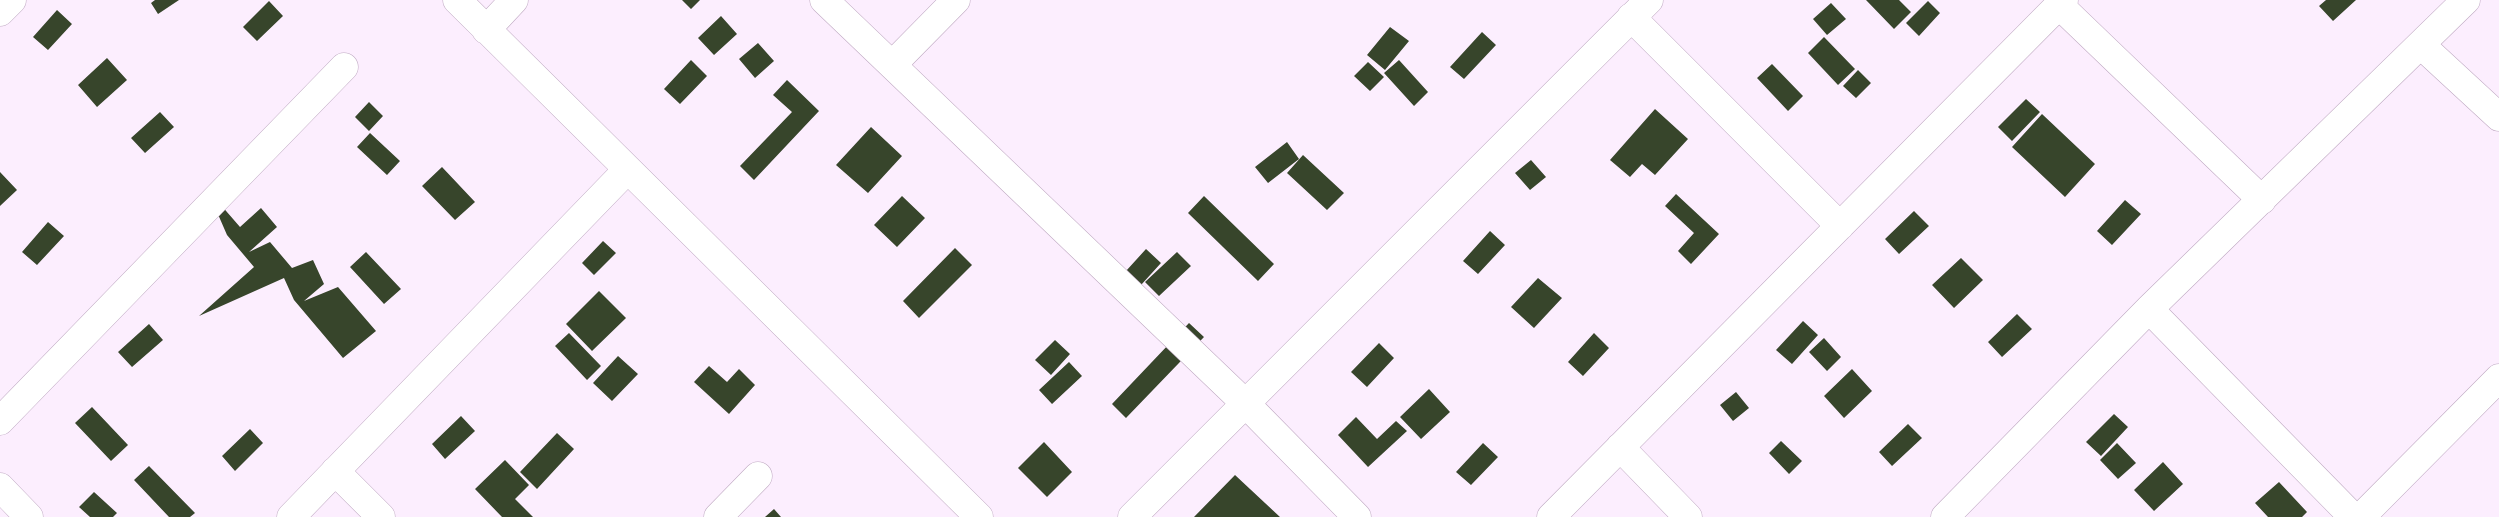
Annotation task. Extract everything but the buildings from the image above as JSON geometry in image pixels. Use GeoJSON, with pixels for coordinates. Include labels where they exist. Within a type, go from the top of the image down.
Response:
{"type":"FeatureCollection","features":[{"type":"Feature","properties":{"kind":"street"},"geometry":{"type":"LineString","coordinates":[[0,12],[12,0]]}},
{"type":"Feature","properties":{"kind":"street"},"geometry":{"type":"LineString","coordinates":[[457,0],[979,517]]}},
{"type":"Feature","properties":{"kind":"street"},"geometry":{"type":"LineString","coordinates":[[486,30],[514,0]]}},
{"type":"Feature","properties":{"kind":"street"},"geometry":{"type":"LineString","coordinates":[[824,0],[1246,404],[1357,517]]}},
{"type":"Feature","properties":{"kind":"street"},"geometry":{"type":"LineString","coordinates":[[892,65],[956,0]]}},
{"type":"Feature","properties":{"kind":"street"},"geometry":{"type":"LineString","coordinates":[[1945,517],[2149,309],[2466,0]]}},
{"type":"Feature","properties":{"kind":"street"},"geometry":{"type":"LineString","coordinates":[[1551,517],[2061,2],[2262,200]]}},
{"type":"Feature","properties":{"kind":"street"},"geometry":{"type":"LineString","coordinates":[[1132,517],[1640,9],[1840,226]]}},
{"type":"Feature","properties":{"kind":"street"},"geometry":{"type":"LineString","coordinates":[[2421,45],[2499,116]]}},
{"type":"Feature","properties":{"kind":"street"},"geometry":{"type":"LineString","coordinates":[[0,421],[344,67]]}},
{"type":"Feature","properties":{"kind":"street"},"geometry":{"type":"LineString","coordinates":[[290,517],[627,170]]}},
{"type":"Feature","properties":{"kind":"street"},"geometry":{"type":"LineString","coordinates":[[2149,309],[2353,517]]}},
{"type":"Feature","properties":{"kind":"street"},"geometry":{"type":"LineString","coordinates":[[2361,517],[2499,378]]}},
{"type":"Feature","properties":{"kind":"street"},"geometry":{"type":"LineString","coordinates":[[1620,447],[1688,517]]}},
{"type":"Feature","properties":{"kind":"street"},"geometry":{"type":"LineString","coordinates":[[335,471],[381,517]]}},
{"type":"Feature","properties":{"kind":"street"},"geometry":{"type":"LineString","coordinates":[[718,517],[758,476]]}},
{"type":"Feature","properties":{"kind":"street"},"geometry":{"type":"LineString","coordinates":[[0,487],[29,517]]}}]}
